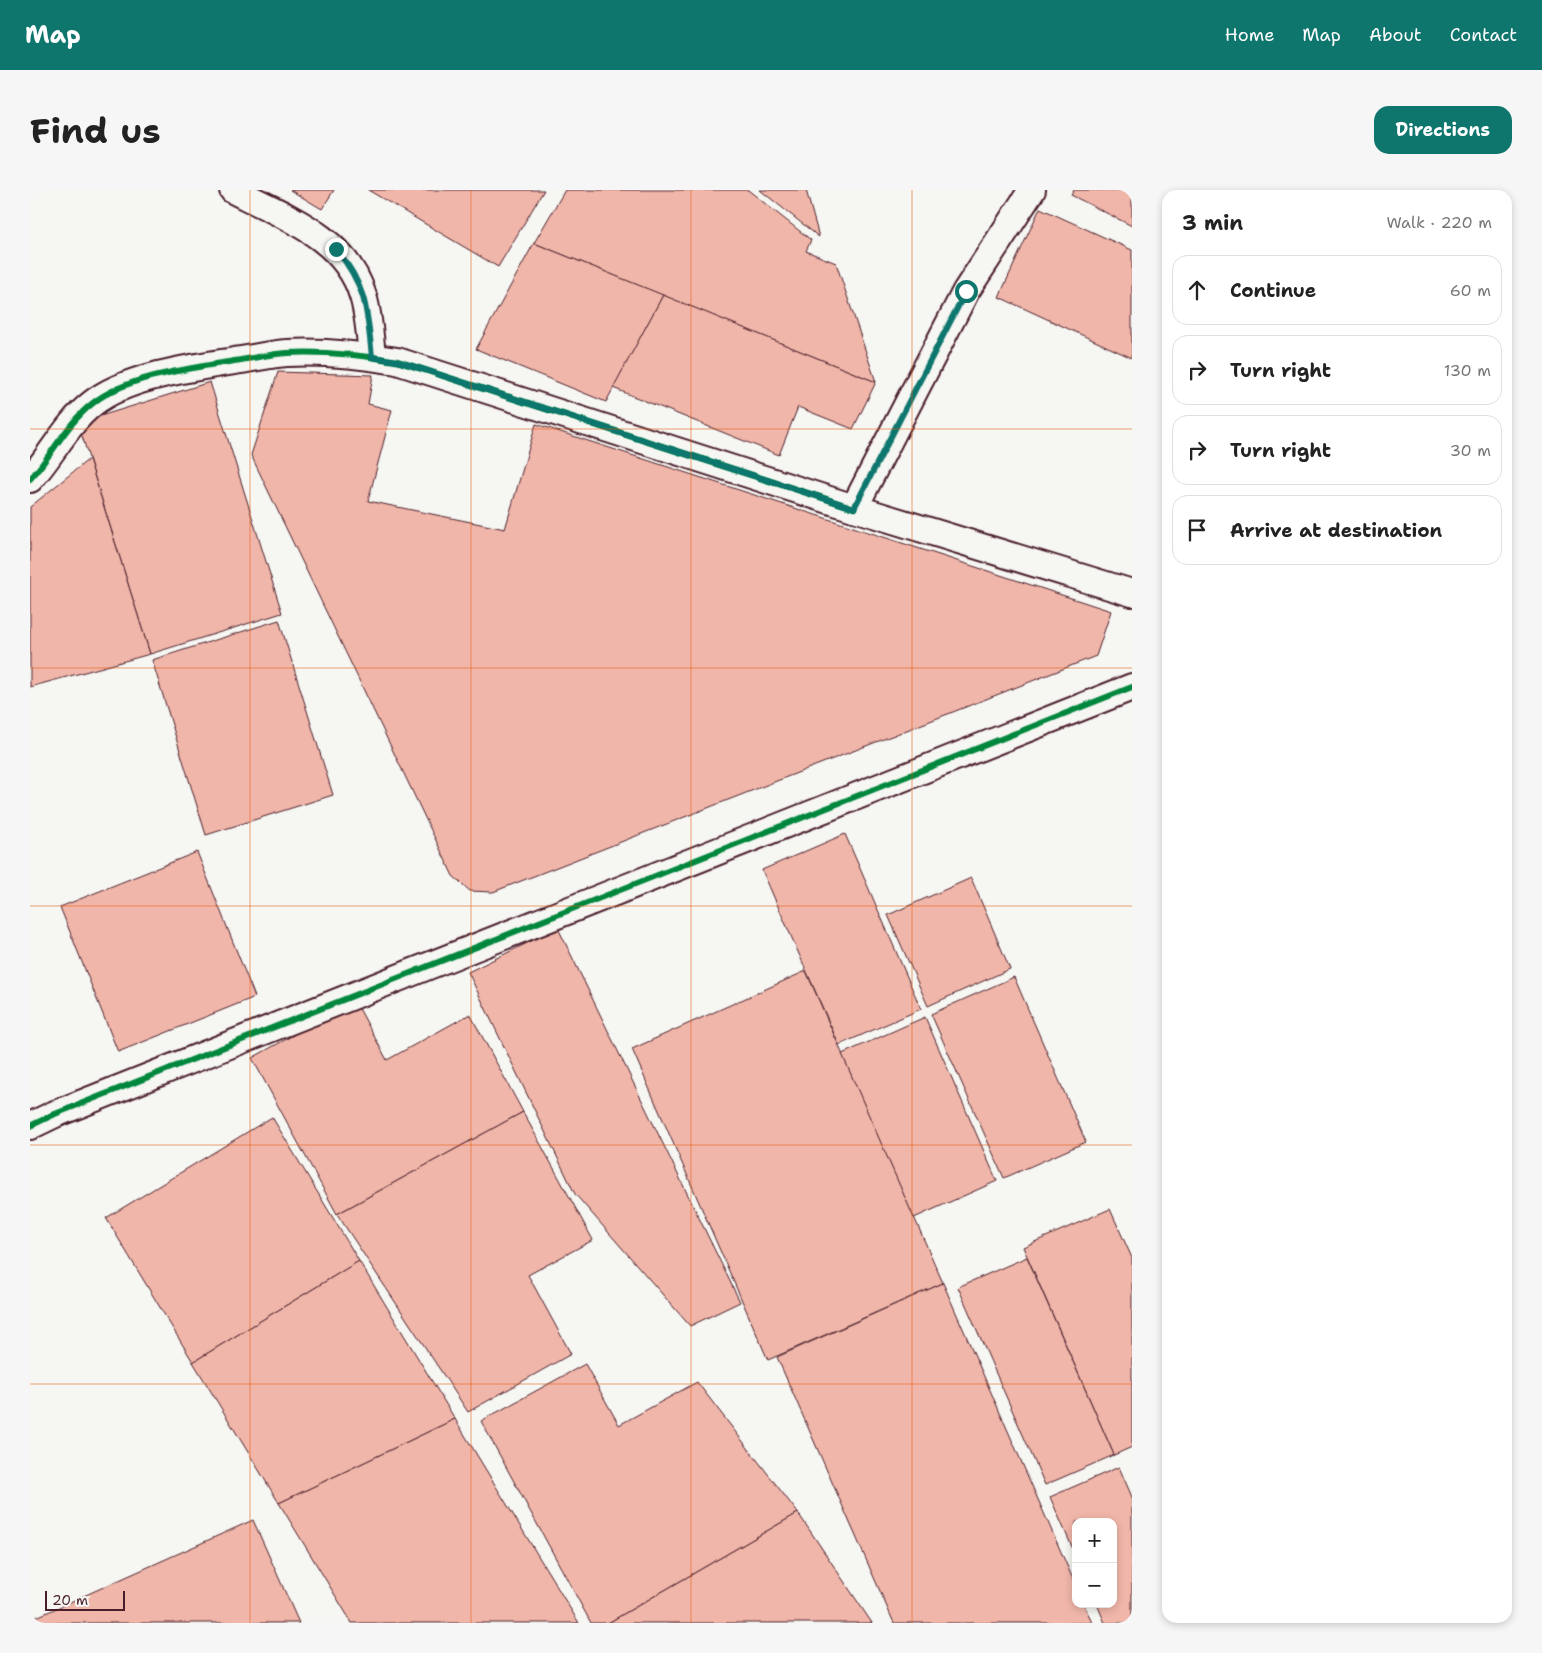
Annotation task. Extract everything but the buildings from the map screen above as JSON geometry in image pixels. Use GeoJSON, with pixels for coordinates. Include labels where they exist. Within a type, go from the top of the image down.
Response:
{"type":"FeatureCollection","features":[{"type":"Feature","properties":{"kind":"street"},"geometry":{"type":"LineString","coordinates":[[233,190],[306,227],[336,249],[357,279],[364,296],[372,357]]}},
{"type":"Feature","properties":{"kind":"street"},"geometry":{"type":"LineString","coordinates":[[854,508],[966,291],[1032,190]]}},
{"type":"Feature","properties":{"kind":"street"},"geometry":{"type":"LineString","coordinates":[[30,479],[42,466],[81,413],[94,402],[119,388],[173,371],[286,353],[372,357],[397,361],[854,508],[1132,592]]}},
{"type":"Feature","properties":{"kind":"street"},"geometry":{"type":"LineString","coordinates":[[30,1126],[64,1110],[1132,687]]}},
{"type":"Feature","properties":{"kind":"cycle path"},"geometry":{"type":"LineString","coordinates":[[30,479],[75,420],[93,403],[123,386],[160,374],[280,354],[329,353],[397,361],[854,508]]}},
{"type":"Feature","properties":{"kind":"cycle path"},"geometry":{"type":"LineString","coordinates":[[30,1126],[55,1114],[1132,687]]}},
{"type":"Feature","properties":{"kind":"route"},"geometry":{"type":"LineString","coordinates":[[336,249],[357,279],[364,296],[372,357],[397,361],[854,508],[966,291]]}}]}
